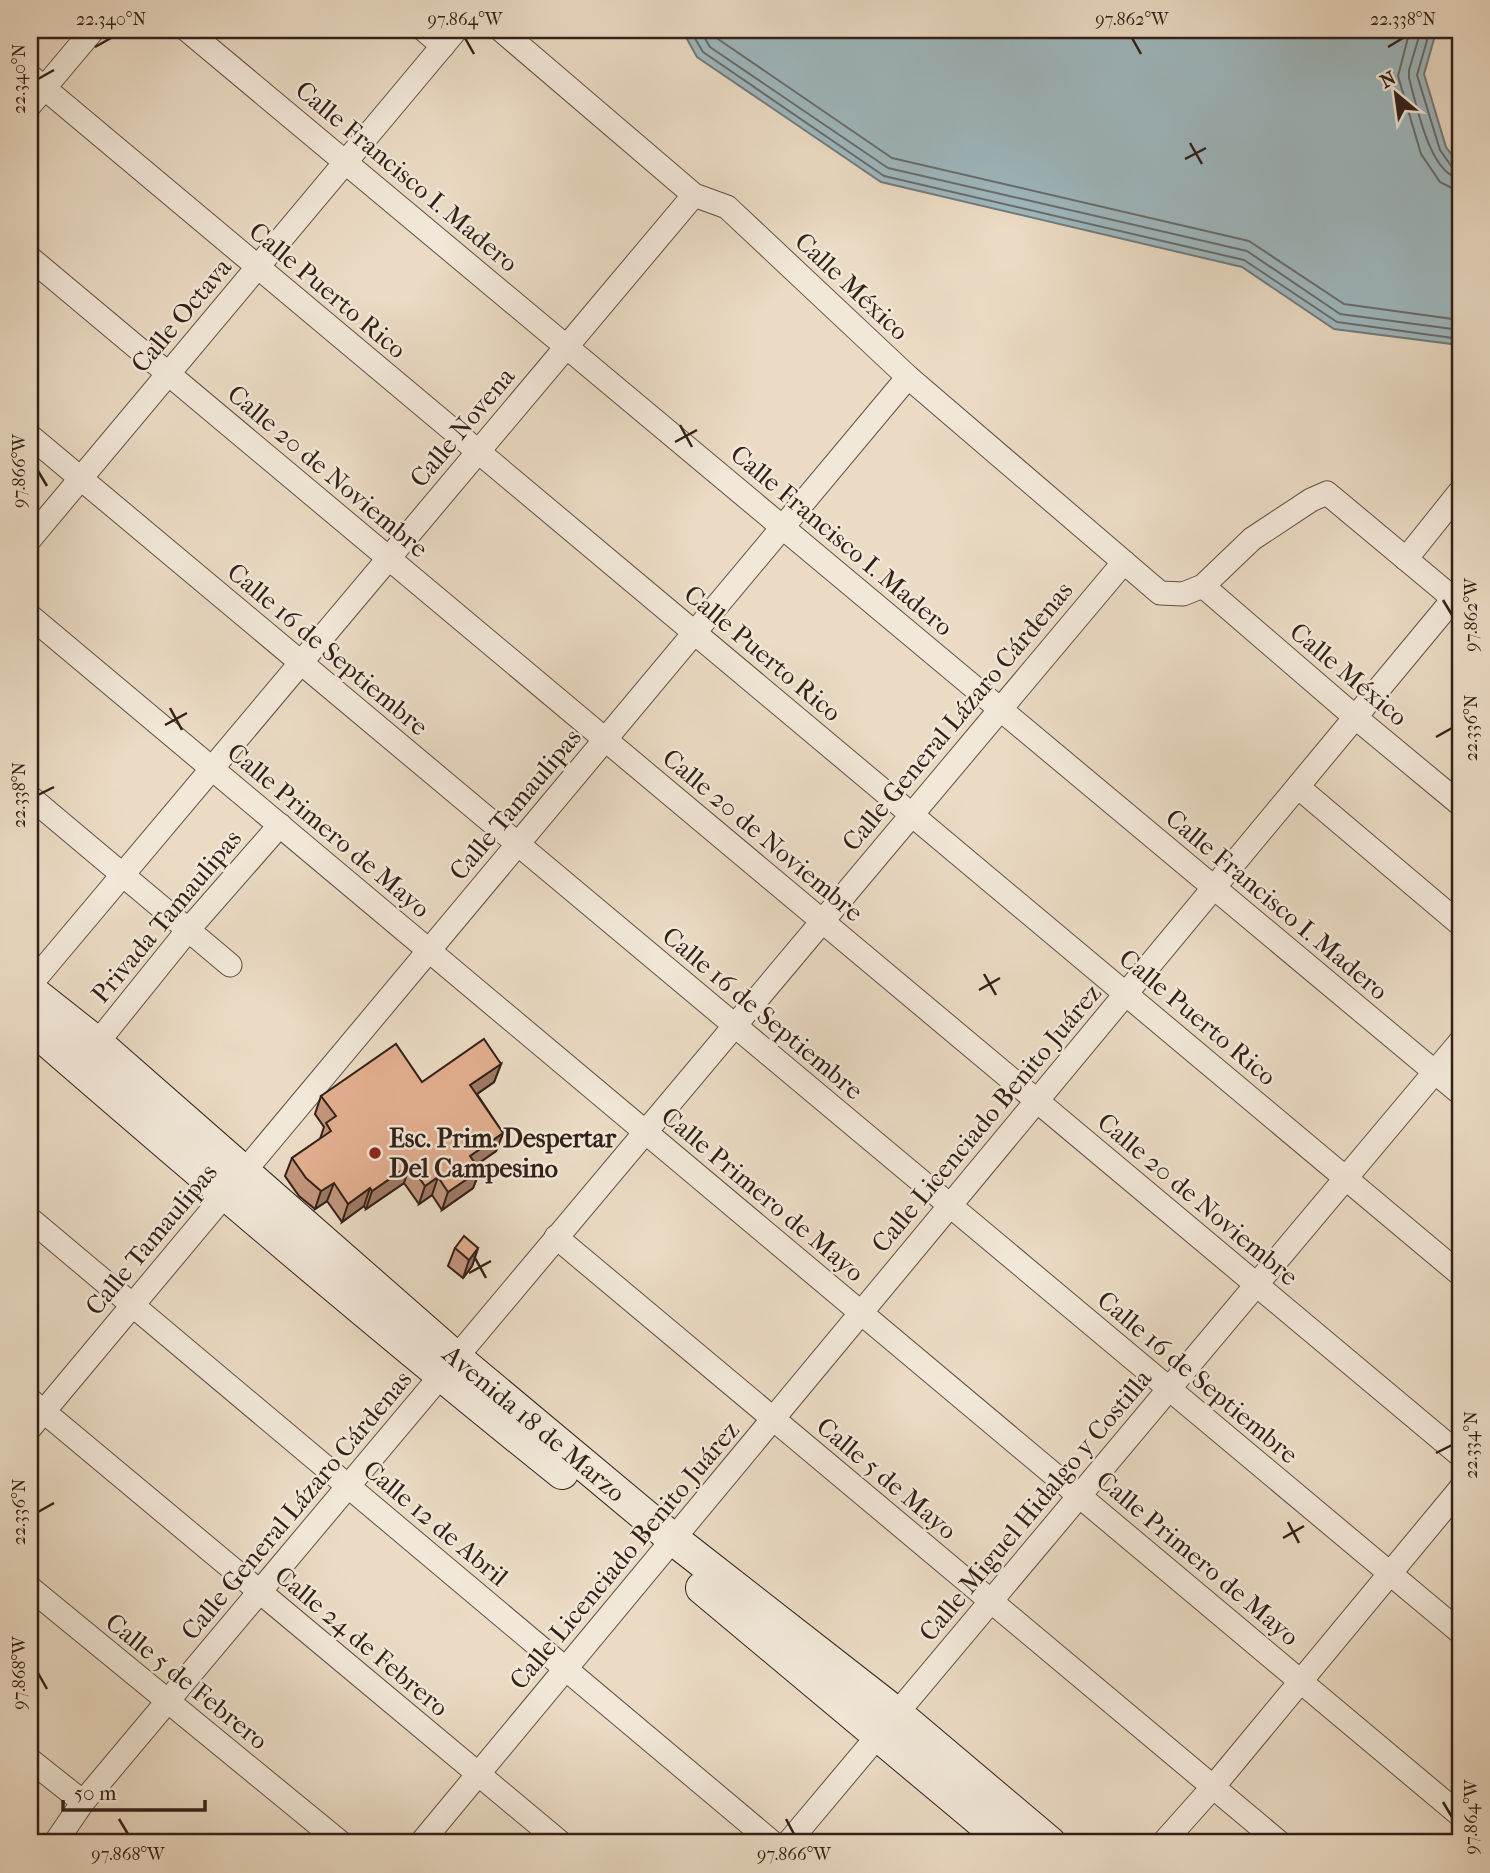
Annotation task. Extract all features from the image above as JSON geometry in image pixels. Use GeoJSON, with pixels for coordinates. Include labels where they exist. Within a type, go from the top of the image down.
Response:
{"type":"FeatureCollection","features":[{"type":"Feature","properties":{"kind":"street"},"geometry":{"type":"LineString","coordinates":[[35,90],[93,30]]}},
{"type":"Feature","properties":{"kind":"street","name":"Calle Francisco I. Madero"},"geometry":{"type":"LineString","coordinates":[[187,30],[1460,1093]]}},
{"type":"Feature","properties":{"kind":"street"},"geometry":{"type":"LineString","coordinates":[[424,30],[450,38]]}},
{"type":"Feature","properties":{"kind":"street","name":"Calle México"},"geometry":{"type":"LineString","coordinates":[[501,30],[694,195],[727,208],[908,377],[1160,593],[1183,594],[1203,586],[1355,718],[1460,804]]}},
{"type":"Feature","properties":{"kind":"street","name":"Calle Octava"},"geometry":{"type":"LineString","coordinates":[[30,539],[450,38]]}},
{"type":"Feature","properties":{"kind":"street","name":"Calle Puerto Rico"},"geometry":{"type":"LineString","coordinates":[[35,90],[258,267],[1460,1274]]}},
{"type":"Feature","properties":{"kind":"street","name":"Calle Novena"},"geometry":{"type":"LineString","coordinates":[[30,987],[694,195]]}},
{"type":"Feature","properties":{"kind":"street","name":"Calle 20 de Noviembre"},"geometry":{"type":"LineString","coordinates":[[30,258],[1460,1455]]}},
{"type":"Feature","properties":{"kind":"street","name":"Calle Tamaulipas"},"geometry":{"type":"LineString","coordinates":[[34,1413],[132,1305],[235,1183],[908,377]]}},
{"type":"Feature","properties":{"kind":"street","name":"Calle 16 de Septiembre"},"geometry":{"type":"LineString","coordinates":[[30,436],[1460,1632]]}},
{"type":"Feature","properties":{"kind":"street"},"geometry":{"type":"LineString","coordinates":[[1203,586],[1252,538],[1311,500],[1327,493],[1458,598]]}},
{"type":"Feature","properties":{"kind":"street"},"geometry":{"type":"LineString","coordinates":[[1406,559],[1458,494]]}},
{"type":"Feature","properties":{"kind":"street","name":"Calle General Lázaro Cárdenas"},"geometry":{"type":"LineString","coordinates":[[55,1843],[83,1802],[167,1701],[1124,562]]}},
{"type":"Feature","properties":{"kind":"street","name":"Calle Licenciado Benito Juárez"},"geometry":{"type":"LineString","coordinates":[[421,1843],[1214,887],[1458,598]]}},
{"type":"Feature","properties":{"kind":"street","name":"Calle Primero de Mayo"},"geometry":{"type":"LineString","coordinates":[[30,616],[1460,1815]]}},
{"type":"Feature","properties":{"kind":"street"},"geometry":{"type":"LineString","coordinates":[[1298,787],[1460,924]]}},
{"type":"Feature","properties":{"kind":"street"},"geometry":{"type":"LineString","coordinates":[[30,797],[230,965]]}},
{"type":"Feature","properties":{"kind":"street","name":"Privada Tamaulipas"},"geometry":{"type":"LineString","coordinates":[[97,1043],[188,930],[280,825]]}},
{"type":"Feature","properties":{"kind":"street","name":"Avenida 18 de Marzo"},"geometry":{"type":"LineString","coordinates":[[30,987],[97,1043],[235,1183]]}},
{"type":"Feature","properties":{"kind":"street","name":"Avenida 18 de Marzo"},"geometry":{"type":"LineString","coordinates":[[30,1026],[235,1183],[448,1367],[887,1724],[1050,1843]]}},
{"type":"Feature","properties":{"kind":"street","name":"Calle Miguel Hidalgo y Costilla"},"geometry":{"type":"LineString","coordinates":[[788,1843],[1460,1042]]}},
{"type":"Feature","properties":{"kind":"street","name":"Calle 12 de Abril"},"geometry":{"type":"LineString","coordinates":[[30,1219],[774,1843]]}},
{"type":"Feature","properties":{"kind":"street","name":"Calle 5 de Mayo"},"geometry":{"type":"LineString","coordinates":[[556,1237],[1280,1843]]}},
{"type":"Feature","properties":{"kind":"street","name":"Calle 24 de Febrero"},"geometry":{"type":"LineString","coordinates":[[34,1413],[259,1592],[561,1843]]}},
{"type":"Feature","properties":{"kind":"street"},"geometry":{"type":"LineString","coordinates":[[1163,1843],[1213,1787],[1460,1489]]}},
{"type":"Feature","properties":{"kind":"street","name":"Calle 5 de Febrero"},"geometry":{"type":"LineString","coordinates":[[30,1588],[341,1843]]}},
{"type":"Feature","properties":{"kind":"street","name":"Avenida 18 de Marzo"},"geometry":{"type":"LineString","coordinates":[[887,1724],[1007,1843]]}},
{"type":"Feature","properties":{"kind":"street"},"geometry":{"type":"LineString","coordinates":[[30,1760],[83,1802]]}},
{"type":"Feature","properties":{"kind":"water"},"geometry":{"type":"Polygon","coordinates":[[[682,30],[1440,30],[1434,39],[1424,74],[1446,147],[1460,166],[1460,345],[1334,329],[1242,267],[881,182],[697,57],[682,30]]]}},
{"type":"Feature","properties":{"kind":"building"},"geometry":{"type":"Polygon","coordinates":[[[484,1039],[501,1064],[470,1085],[503,1133],[470,1156],[480,1170],[448,1192],[438,1177],[425,1186],[410,1165],[348,1204],[334,1183],[321,1191],[306,1178],[292,1158],[331,1131],[326,1123],[336,1116],[321,1096],[396,1044],[422,1082],[484,1039]]]}},
{"type":"Feature","properties":{"kind":"building"},"geometry":{"type":"Polygon","coordinates":[[[464,1236],[478,1248],[469,1260],[455,1248],[464,1236]]]}},
{"type":"Feature","properties":{"kind":"place","name":"Esc. Prim. Despertar Del Campesino"},"geometry":{"type":"Point","coordinates":[375,1153]}}]}
